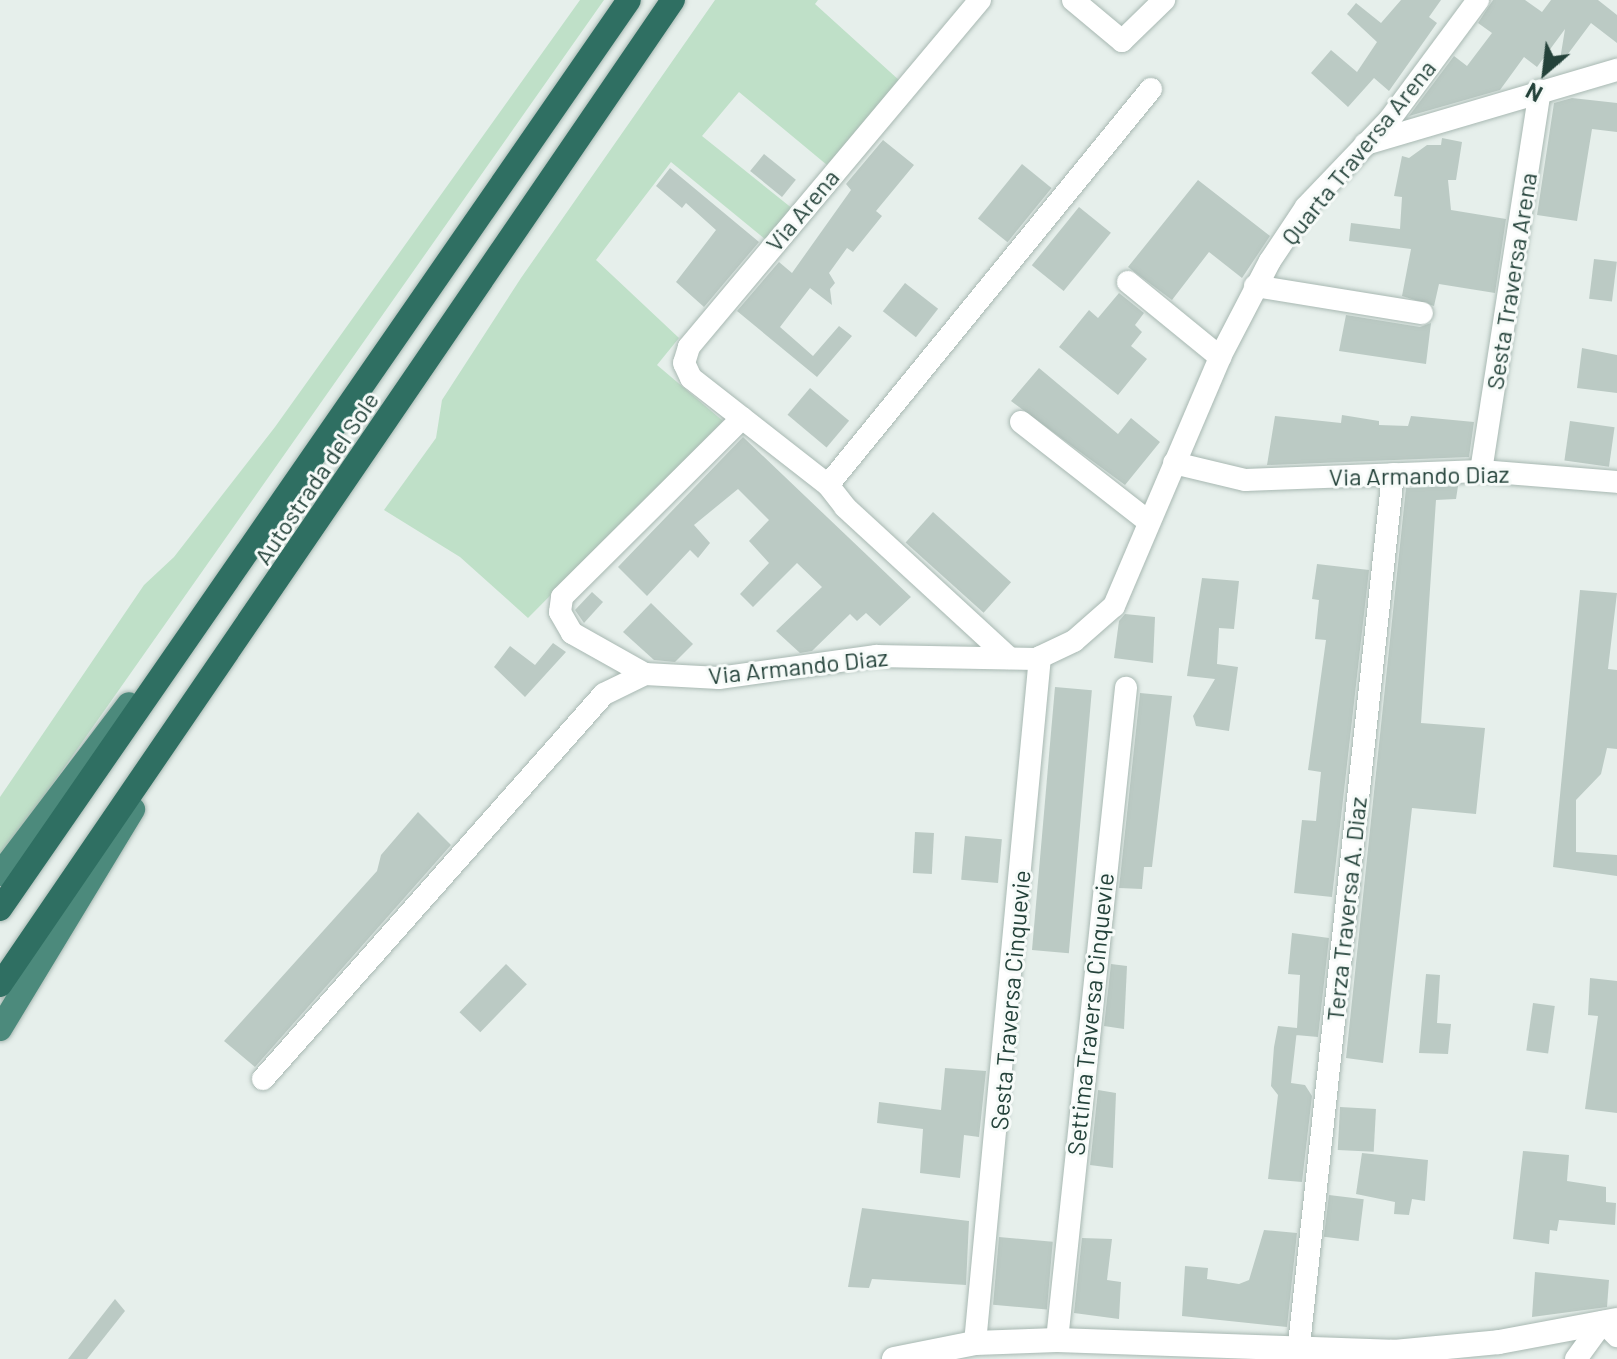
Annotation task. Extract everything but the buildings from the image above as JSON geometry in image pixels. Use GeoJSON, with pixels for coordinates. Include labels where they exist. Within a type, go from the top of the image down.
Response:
{"type":"FeatureCollection","features":[{"type":"Feature","properties":{"kind":"highway","name":"Autostrada del Sole"},"geometry":{"type":"LineString","coordinates":[[0,909],[629,0]]}},
{"type":"Feature","properties":{"kind":"highway","name":"Autostrada del Sole"},"geometry":{"type":"LineString","coordinates":[[0,985],[673,0]]}},
{"type":"Feature","properties":{"kind":"highway"},"geometry":{"type":"LineString","coordinates":[[0,874],[283,501]]}},
{"type":"Feature","properties":{"kind":"highway"},"geometry":{"type":"LineString","coordinates":[[0,1029],[210,680]]}},
{"type":"Feature","properties":{"kind":"street","name":"Via Arena"},"geometry":{"type":"LineString","coordinates":[[980,0],[689,347],[684,363],[691,378],[828,485],[845,507],[1009,658]]}},
{"type":"Feature","properties":{"kind":"street"},"geometry":{"type":"LineString","coordinates":[[1073,0],[1122,41],[1164,0]]}},
{"type":"Feature","properties":{"kind":"street","name":"Quarta Traversa Arena"},"geometry":{"type":"LineString","coordinates":[[1220,357],[1255,286],[1306,207],[1390,119],[1478,0]]}},
{"type":"Feature","properties":{"kind":"street"},"geometry":{"type":"LineString","coordinates":[[1364,144],[1617,70]]}},
{"type":"Feature","properties":{"kind":"street"},"geometry":{"type":"LineString","coordinates":[[828,485],[1151,89]]}},
{"type":"Feature","properties":{"kind":"street","name":"Sesta Traversa Arena"},"geometry":{"type":"LineString","coordinates":[[1481,471],[1540,91]]}},
{"type":"Feature","properties":{"kind":"street"},"geometry":{"type":"LineString","coordinates":[[1128,282],[1220,357]]}},
{"type":"Feature","properties":{"kind":"street"},"geometry":{"type":"LineString","coordinates":[[1255,286],[1422,313]]}},
{"type":"Feature","properties":{"kind":"street","name":"Via Armando Diaz"},"geometry":{"type":"LineString","coordinates":[[263,1079],[604,694],[645,674],[719,678],[876,656],[1040,657],[1074,641],[1114,606],[1220,357]]}},
{"type":"Feature","properties":{"kind":"street"},"geometry":{"type":"LineString","coordinates":[[645,674],[572,633],[560,612],[562,597],[742,418]]}},
{"type":"Feature","properties":{"kind":"street"},"geometry":{"type":"LineString","coordinates":[[1021,422],[1149,522]]}},
{"type":"Feature","properties":{"kind":"street","name":"Via Armando Diaz"},"geometry":{"type":"LineString","coordinates":[[1174,463],[1245,480],[1481,471],[1617,482]]}},
{"type":"Feature","properties":{"kind":"street","name":"Terza Traversa A. Diaz"},"geometry":{"type":"LineString","coordinates":[[1299,1345],[1393,474]]}},
{"type":"Feature","properties":{"kind":"street","name":"Sesta Traversa Cinquevie"},"geometry":{"type":"LineString","coordinates":[[975,1343],[1040,657]]}},
{"type":"Feature","properties":{"kind":"street","name":"Settima Traversa Cinquevie"},"geometry":{"type":"LineString","coordinates":[[1045,1346],[1126,688]]}},
{"type":"Feature","properties":{"kind":"street"},"geometry":{"type":"LineString","coordinates":[[894,1359],[975,1343],[1045,1346],[1299,1345],[1336,1353],[1403,1355],[1612,1326]]}},
{"type":"Feature","properties":{"kind":"street"},"geometry":{"type":"LineString","coordinates":[[1576,1359],[1612,1326]]}},
{"type":"Feature","properties":{"kind":"green space"},"geometry":{"type":"Polygon","coordinates":[[[580,0],[604,0],[0,859],[0,797],[144,585],[174,557],[275,427],[580,0]]]}},
{"type":"Feature","properties":{"kind":"green space"},"geometry":{"type":"Polygon","coordinates":[[[715,0],[818,0],[815,4],[900,81],[827,165],[739,92],[702,136],[793,209],[766,240],[671,162],[596,260],[679,338],[657,365],[723,421],[528,618],[460,557],[384,510],[436,438],[442,400],[521,278],[715,0]]]}}]}
